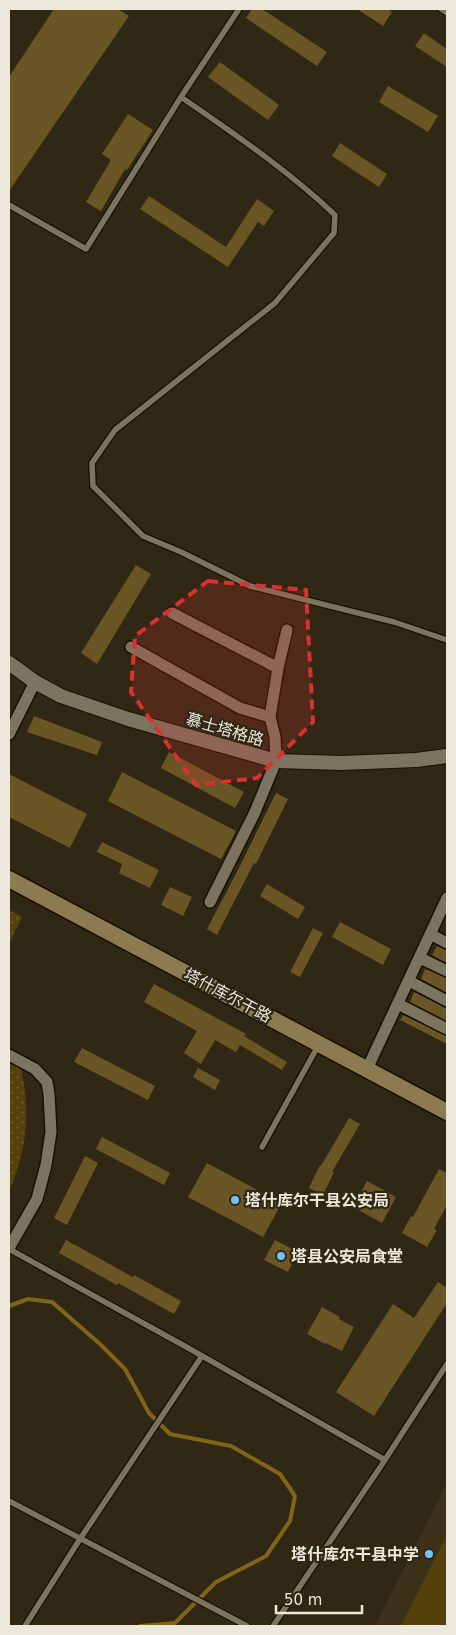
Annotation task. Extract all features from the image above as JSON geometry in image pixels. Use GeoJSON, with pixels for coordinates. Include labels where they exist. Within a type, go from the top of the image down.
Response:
{"type":"FeatureCollection","features":[{"type":"Feature","properties":{"kind":"main road","name":"塔什库尔干路"},"geometry":{"type":"LineString","coordinates":[[9,879],[447,1112]]}},
{"type":"Feature","properties":{"kind":"street"},"geometry":{"type":"LineString","coordinates":[[172,613],[278,668]]}},
{"type":"Feature","properties":{"kind":"street"},"geometry":{"type":"LineString","coordinates":[[210,902],[255,812],[276,761],[275,737],[270,717],[278,668],[287,630]]}},
{"type":"Feature","properties":{"kind":"street"},"geometry":{"type":"LineString","coordinates":[[131,647],[240,708],[270,717]]}},
{"type":"Feature","properties":{"kind":"street","name":"慕士塔格路"},"geometry":{"type":"LineString","coordinates":[[9,663],[35,682],[61,696],[128,719],[276,761],[340,763],[416,760],[447,756]]}},
{"type":"Feature","properties":{"kind":"street"},"geometry":{"type":"LineString","coordinates":[[9,734],[35,682]]}},
{"type":"Feature","properties":{"kind":"street"},"geometry":{"type":"LineString","coordinates":[[367,1069],[430,934],[444,911],[447,898]]}},
{"type":"Feature","properties":{"kind":"street"},"geometry":{"type":"LineString","coordinates":[[430,934],[447,943]]}},
{"type":"Feature","properties":{"kind":"street"},"geometry":{"type":"LineString","coordinates":[[420,958],[447,971]]}},
{"type":"Feature","properties":{"kind":"street"},"geometry":{"type":"LineString","coordinates":[[409,981],[447,1001]]}},
{"type":"Feature","properties":{"kind":"street"},"geometry":{"type":"LineString","coordinates":[[398,1004],[447,1029]]}},
{"type":"Feature","properties":{"kind":"street"},"geometry":{"type":"LineString","coordinates":[[9,1055],[35,1069],[47,1082],[51,1132],[46,1165],[37,1199],[9,1249]]}},
{"type":"Feature","properties":{"kind":"lane"},"geometry":{"type":"LineString","coordinates":[[9,205],[86,249],[181,97],[239,9]]}},
{"type":"Feature","properties":{"kind":"lane"},"geometry":{"type":"LineString","coordinates":[[441,9],[447,13]]}},
{"type":"Feature","properties":{"kind":"lane"},"geometry":{"type":"LineString","coordinates":[[181,97],[251,145],[312,192],[335,215],[334,233],[274,304],[115,430],[92,463],[93,486],[143,536],[181,552],[250,586],[394,622],[447,640]]}},
{"type":"Feature","properties":{"kind":"lane"},"geometry":{"type":"LineString","coordinates":[[262,1147],[319,1044]]}},
{"type":"Feature","properties":{"kind":"lane"},"geometry":{"type":"LineString","coordinates":[[9,1249],[385,1460]]}},
{"type":"Feature","properties":{"kind":"lane"},"geometry":{"type":"LineString","coordinates":[[26,1626],[80,1539],[202,1356]]}},
{"type":"Feature","properties":{"kind":"lane"},"geometry":{"type":"LineString","coordinates":[[273,1626],[447,1364]]}},
{"type":"Feature","properties":{"kind":"lane"},"geometry":{"type":"LineString","coordinates":[[9,1501],[246,1626]]}},
{"type":"Feature","properties":{"kind":"highlighted area"},"geometry":{"type":"Polygon","coordinates":[[[208,581],[306,590],[313,722],[257,778],[196,785],[131,692],[135,636],[208,581]]]}},
{"type":"Feature","properties":{"kind":"shaded area"},"geometry":{"type":"Polygon","coordinates":[[[9,910],[22,917],[9,944],[9,910]]]}},
{"type":"Feature","properties":{"kind":"shaded area"},"geometry":{"type":"Polygon","coordinates":[[[9,1060],[21,1068],[26,1100],[26,1131],[20,1161],[9,1191],[9,1060]]]}},
{"type":"Feature","properties":{"kind":"shaded area","name":"塔什库尔干县中学"},"geometry":{"type":"Polygon","coordinates":[[[447,1483],[447,1626],[375,1626],[447,1483]]]}},
{"type":"Feature","properties":{"kind":"shaded area"},"geometry":{"type":"Polygon","coordinates":[[[447,1535],[447,1626],[401,1626],[447,1535]]]}},
{"type":"Feature","properties":{"kind":"building"},"geometry":{"type":"Polygon","coordinates":[[[54,9],[118,9],[129,16],[9,191],[9,77],[54,9]]]}},
{"type":"Feature","properties":{"kind":"building"},"geometry":{"type":"Polygon","coordinates":[[[252,9],[262,9],[327,52],[317,66],[246,18],[252,9]]]}},
{"type":"Feature","properties":{"kind":"building"},"geometry":{"type":"Polygon","coordinates":[[[357,9],[387,9],[392,12],[383,26],[357,9]]]}},
{"type":"Feature","properties":{"kind":"building"},"geometry":{"type":"Polygon","coordinates":[[[424,33],[447,49],[447,67],[415,46],[424,33]]]}},
{"type":"Feature","properties":{"kind":"building"},"geometry":{"type":"Polygon","coordinates":[[[220,62],[279,105],[268,120],[208,77],[220,62]]]}},
{"type":"Feature","properties":{"kind":"building"},"geometry":{"type":"Polygon","coordinates":[[[388,86],[438,116],[428,132],[379,102],[388,86]]]}},
{"type":"Feature","properties":{"kind":"building"},"geometry":{"type":"Polygon","coordinates":[[[128,114],[153,130],[127,170],[125,169],[101,211],[86,202],[111,160],[102,154],[128,114]]]}},
{"type":"Feature","properties":{"kind":"building"},"geometry":{"type":"Polygon","coordinates":[[[340,143],[387,174],[379,187],[332,156],[340,143]]]}},
{"type":"Feature","properties":{"kind":"building"},"geometry":{"type":"Polygon","coordinates":[[[149,196],[226,247],[257,199],[274,211],[264,226],[258,222],[228,267],[140,209],[149,196]]]}},
{"type":"Feature","properties":{"kind":"building"},"geometry":{"type":"Polygon","coordinates":[[[136,565],[151,574],[97,664],[81,653],[136,565]]]}},
{"type":"Feature","properties":{"kind":"building"},"geometry":{"type":"Polygon","coordinates":[[[34,716],[102,742],[97,755],[27,732],[34,716]]]}},
{"type":"Feature","properties":{"kind":"building"},"geometry":{"type":"Polygon","coordinates":[[[169,752],[244,792],[235,808],[161,768],[169,752]]]}},
{"type":"Feature","properties":{"kind":"building"},"geometry":{"type":"Polygon","coordinates":[[[122,772],[236,831],[221,859],[108,801],[122,772]]]}},
{"type":"Feature","properties":{"kind":"building"},"geometry":{"type":"Polygon","coordinates":[[[9,774],[87,814],[70,848],[9,817],[9,774]]]}},
{"type":"Feature","properties":{"kind":"building"},"geometry":{"type":"Polygon","coordinates":[[[276,793],[288,799],[256,864],[254,863],[217,935],[207,929],[276,793]]]}},
{"type":"Feature","properties":{"kind":"building"},"geometry":{"type":"Polygon","coordinates":[[[102,842],[159,870],[150,888],[119,873],[122,864],[97,852],[102,842]]]}},
{"type":"Feature","properties":{"kind":"building"},"geometry":{"type":"Polygon","coordinates":[[[267,884],[305,907],[298,919],[260,896],[267,884]]]}},
{"type":"Feature","properties":{"kind":"building"},"geometry":{"type":"Polygon","coordinates":[[[170,887],[192,897],[183,916],[161,905],[170,887]]]}},
{"type":"Feature","properties":{"kind":"building"},"geometry":{"type":"Polygon","coordinates":[[[340,922],[391,949],[383,965],[332,937],[340,922]]]}},
{"type":"Feature","properties":{"kind":"building"},"geometry":{"type":"Polygon","coordinates":[[[313,928],[323,933],[300,977],[290,972],[313,928]]]}},
{"type":"Feature","properties":{"kind":"building"},"geometry":{"type":"Polygon","coordinates":[[[437,946],[447,950],[447,963],[432,955],[437,946]]]}},
{"type":"Feature","properties":{"kind":"building"},"geometry":{"type":"Polygon","coordinates":[[[425,969],[447,978],[447,993],[421,979],[425,969]]]}},
{"type":"Feature","properties":{"kind":"building"},"geometry":{"type":"Polygon","coordinates":[[[154,984],[246,1034],[244,1036],[287,1062],[282,1070],[240,1045],[236,1052],[215,1040],[201,1064],[184,1053],[197,1031],[144,1002],[154,984]]]}},
{"type":"Feature","properties":{"kind":"building"},"geometry":{"type":"Polygon","coordinates":[[[414,992],[447,1008],[447,1021],[410,1002],[414,992]]]}},
{"type":"Feature","properties":{"kind":"building"},"geometry":{"type":"Polygon","coordinates":[[[403,1015],[447,1036],[447,1044],[400,1020],[403,1015]]]}},
{"type":"Feature","properties":{"kind":"building"},"geometry":{"type":"Polygon","coordinates":[[[82,1048],[155,1086],[148,1100],[74,1062],[82,1048]]]}},
{"type":"Feature","properties":{"kind":"building"},"geometry":{"type":"Polygon","coordinates":[[[198,1068],[220,1080],[215,1090],[193,1077],[198,1068]]]}},
{"type":"Feature","properties":{"kind":"building"},"geometry":{"type":"Polygon","coordinates":[[[349,1118],[360,1124],[332,1172],[334,1172],[323,1195],[309,1188],[320,1165],[349,1118]]]}},
{"type":"Feature","properties":{"kind":"building"},"geometry":{"type":"Polygon","coordinates":[[[102,1137],[170,1173],[164,1185],[96,1149],[102,1137]]]}},
{"type":"Feature","properties":{"kind":"building"},"geometry":{"type":"Polygon","coordinates":[[[85,1156],[98,1163],[67,1225],[54,1218],[85,1156]]]}},
{"type":"Feature","properties":{"kind":"building","name":"塔什库尔干县公安局"},"geometry":{"type":"Polygon","coordinates":[[[207,1163],[282,1203],[263,1237],[188,1197],[207,1163]]]}},
{"type":"Feature","properties":{"kind":"building"},"geometry":{"type":"Polygon","coordinates":[[[439,1169],[447,1173],[447,1205],[434,1229],[437,1230],[427,1247],[402,1233],[411,1216],[413,1217],[439,1169]]]}},
{"type":"Feature","properties":{"kind":"building"},"geometry":{"type":"Polygon","coordinates":[[[367,1181],[396,1197],[382,1223],[353,1207],[367,1181]]]}},
{"type":"Feature","properties":{"kind":"building"},"geometry":{"type":"Polygon","coordinates":[[[66,1240],[181,1301],[174,1314],[59,1253],[66,1240]]]}},
{"type":"Feature","properties":{"kind":"building","name":"塔县公安局食堂"},"geometry":{"type":"Polygon","coordinates":[[[275,1240],[298,1252],[288,1272],[264,1260],[275,1240]]]}},
{"type":"Feature","properties":{"kind":"building"},"geometry":{"type":"Polygon","coordinates":[[[438,1282],[447,1288],[447,1303],[374,1416],[336,1392],[393,1304],[414,1318],[438,1282]]]}},
{"type":"Feature","properties":{"kind":"building"},"geometry":{"type":"Polygon","coordinates":[[[322,1307],[354,1327],[342,1351],[307,1334],[322,1307]]]}},
{"type":"Feature","properties":{"kind":"waterway"},"geometry":{"type":"LineString","coordinates":[[9,1306],[28,1299],[52,1302],[125,1369],[149,1413],[170,1434],[231,1446],[280,1474],[295,1496],[290,1521],[266,1556],[216,1582],[175,1623],[140,1626]]}},
{"type":"Feature","properties":{"kind":"place","name":"塔什库尔干县公安局"},"geometry":{"type":"Point","coordinates":[235,1200]}},
{"type":"Feature","properties":{"kind":"place","name":"塔县公安局食堂"},"geometry":{"type":"Point","coordinates":[281,1256]}},
{"type":"Feature","properties":{"kind":"place","name":"塔什库尔干县中学"},"geometry":{"type":"Point","coordinates":[429,1554]}}]}
